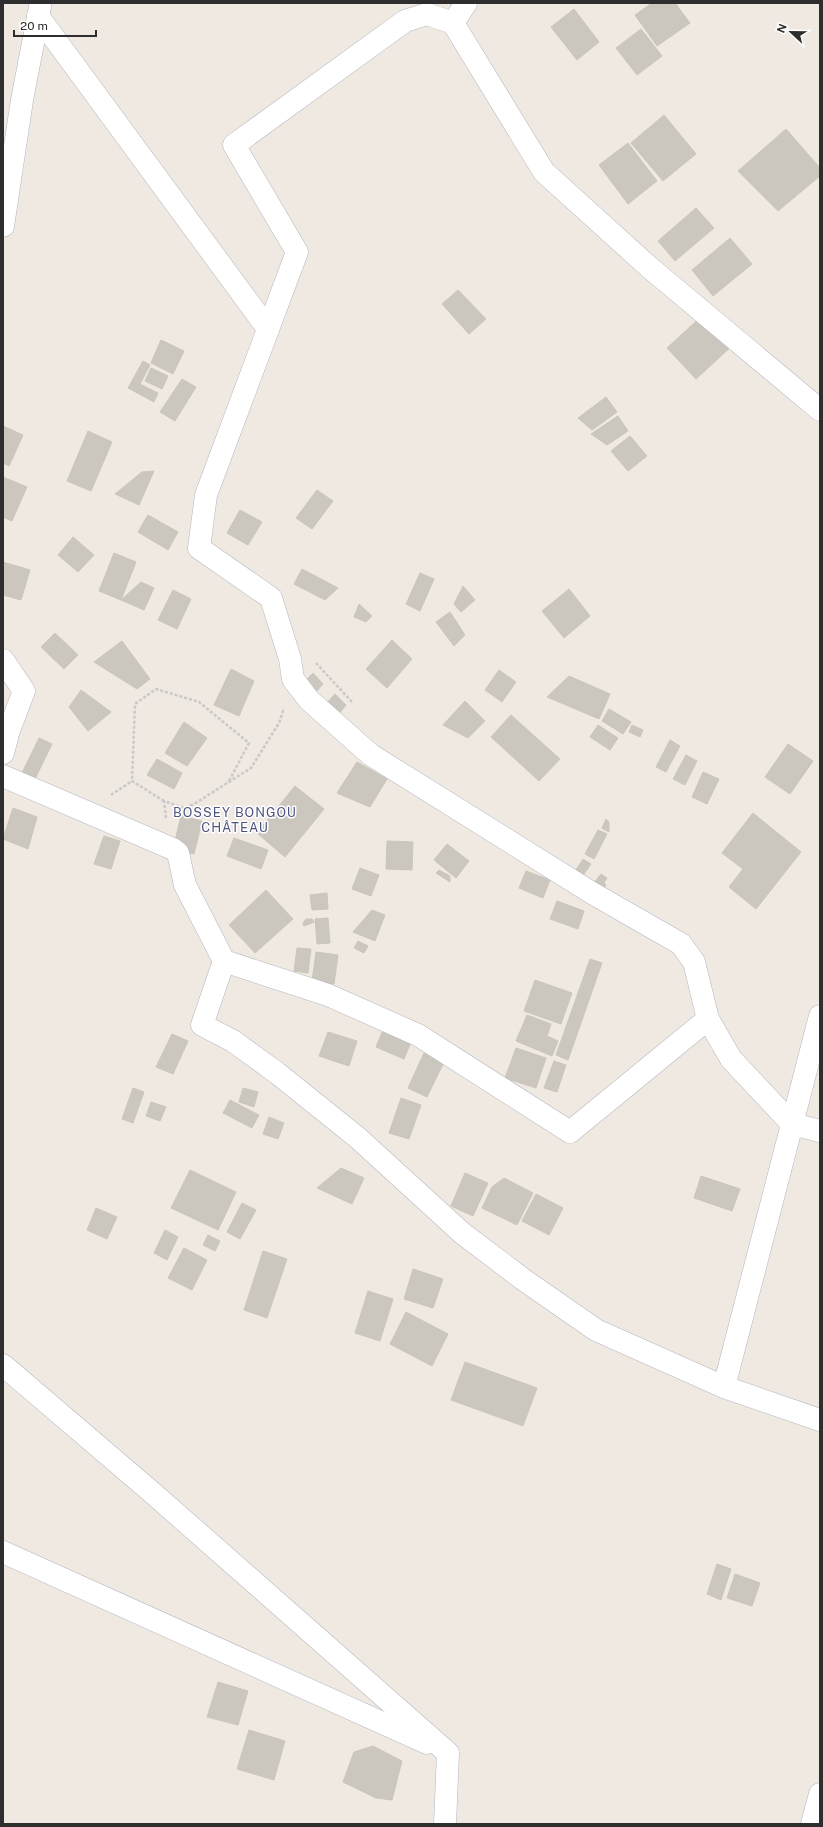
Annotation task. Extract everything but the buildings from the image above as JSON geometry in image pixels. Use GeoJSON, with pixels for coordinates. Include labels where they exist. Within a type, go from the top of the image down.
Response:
{"type":"FeatureCollection","features":[{"type":"Feature","properties":{"kind":"street"},"geometry":{"type":"LineString","coordinates":[[453,23],[466,3]]}},
{"type":"Feature","properties":{"kind":"street"},"geometry":{"type":"LineString","coordinates":[[40,9],[268,329]]}},
{"type":"Feature","properties":{"kind":"street"},"geometry":{"type":"LineString","coordinates":[[3,226],[22,100],[40,9]]}},
{"type":"Feature","properties":{"kind":"street"},"geometry":{"type":"LineString","coordinates":[[820,410],[649,267],[544,172],[453,23],[427,14],[405,21],[234,145],[297,252],[206,495],[199,548],[271,598],[290,659],[293,679],[309,700],[371,755],[592,893],[681,944],[694,962],[708,1019],[731,1059],[792,1124],[820,1131]]}},
{"type":"Feature","properties":{"kind":"street"},"geometry":{"type":"LineString","coordinates":[[3,660],[24,691],[9,730],[3,753]]}},
{"type":"Feature","properties":{"kind":"street"},"geometry":{"type":"LineString","coordinates":[[3,776],[168,847],[178,853],[185,885],[224,961],[328,995],[418,1035],[570,1132],[708,1019]]}},
{"type":"Feature","properties":{"kind":"street"},"geometry":{"type":"LineString","coordinates":[[224,961],[202,1025],[233,1041],[277,1073],[358,1138],[462,1234],[596,1330],[724,1388],[820,1420]]}},
{"type":"Feature","properties":{"kind":"street"},"geometry":{"type":"LineString","coordinates":[[724,1388],[820,1016]]}},
{"type":"Feature","properties":{"kind":"street"},"geometry":{"type":"LineString","coordinates":[[3,1365],[155,1495],[448,1753]]}},
{"type":"Feature","properties":{"kind":"street"},"geometry":{"type":"LineString","coordinates":[[3,1552],[448,1753]]}},
{"type":"Feature","properties":{"kind":"street"},"geometry":{"type":"LineString","coordinates":[[445,1824],[448,1753]]}},
{"type":"Feature","properties":{"kind":"street"},"geometry":{"type":"LineString","coordinates":[[812,1824],[820,1794]]}},
{"type":"Feature","properties":{"kind":"path"},"geometry":{"type":"LineString","coordinates":[[228,783],[249,743],[199,702],[156,689],[135,704],[132,781],[164,801],[184,808],[194,804],[228,783],[252,768],[279,723],[293,679]]}},
{"type":"Feature","properties":{"kind":"path"},"geometry":{"type":"LineString","coordinates":[[164,801],[168,847]]}},
{"type":"Feature","properties":{"kind":"district","name":"BOSSEY BONGOU CHÂTEAU"},"geometry":{"type":"Point","coordinates":[235,820]}}]}
